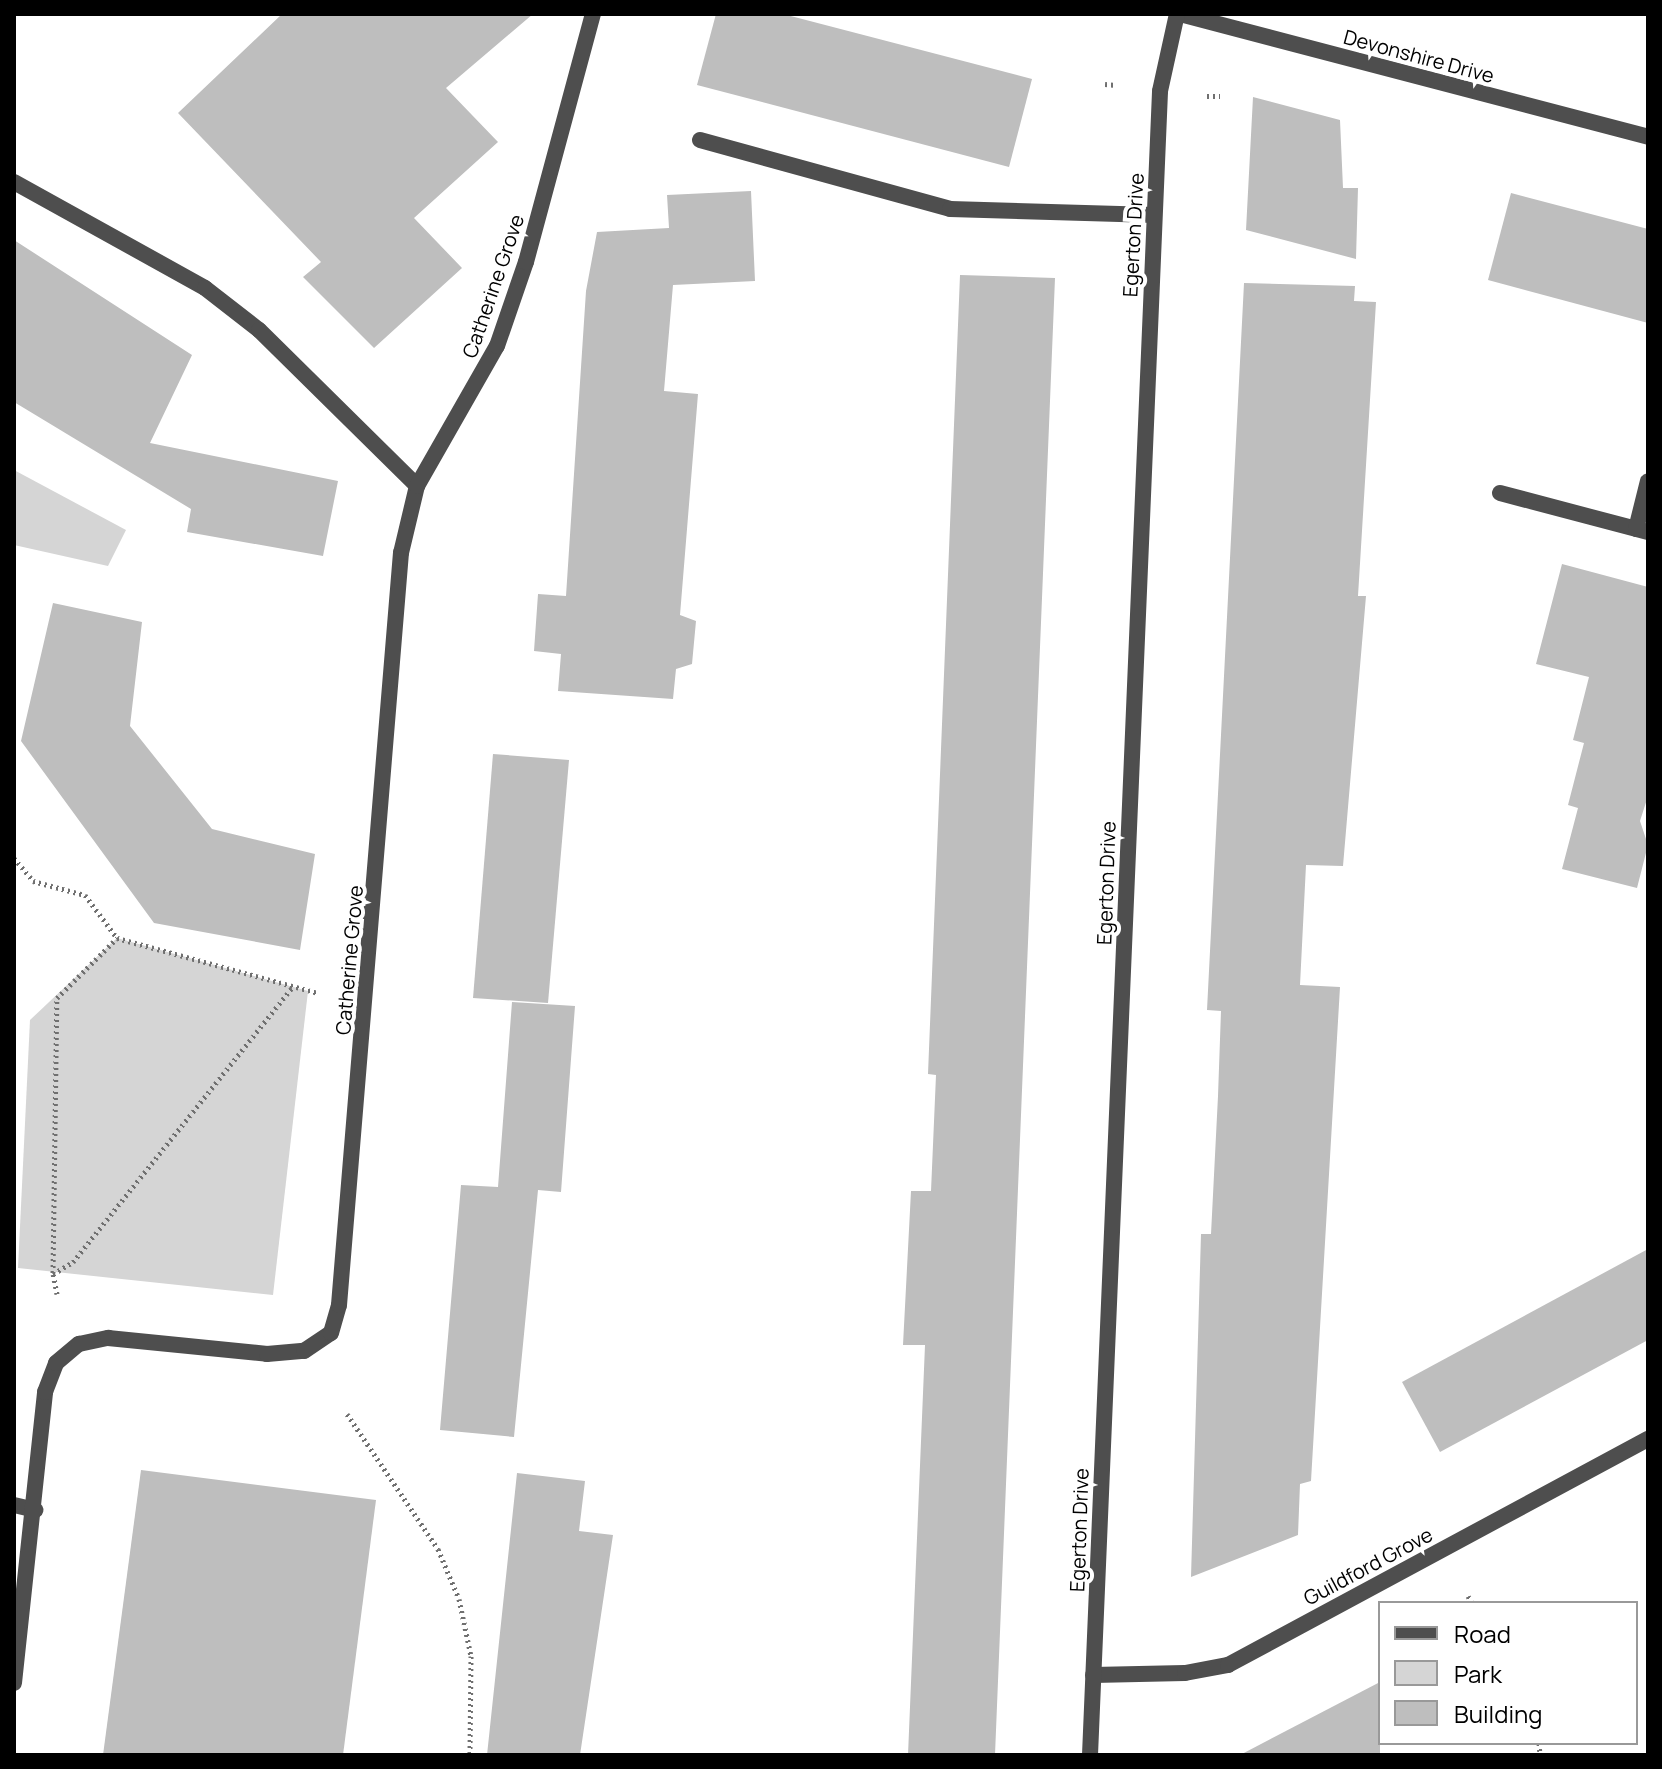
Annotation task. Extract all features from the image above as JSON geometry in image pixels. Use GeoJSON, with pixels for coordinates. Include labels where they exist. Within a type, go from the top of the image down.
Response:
{"type":"FeatureCollection","features":[{"type":"Feature","properties":{"kind":"street","name":"Catherine Grove"},"geometry":{"type":"LineString","coordinates":[[14,1683],[35,1510],[45,1392],[56,1363],[79,1344],[108,1338],[267,1354],[304,1351],[331,1333],[339,1305],[401,553],[417,486],[497,346],[526,262],[593,14]]}},
{"type":"Feature","properties":{"kind":"street","name":"Devonshire Drive"},"geometry":{"type":"LineString","coordinates":[[1178,14],[1648,137]]}},
{"type":"Feature","properties":{"kind":"street","name":"Egerton Drive"},"geometry":{"type":"LineString","coordinates":[[1090,1755],[1160,91],[1178,14]]}},
{"type":"Feature","properties":{"kind":"street"},"geometry":{"type":"LineString","coordinates":[[700,140],[950,209],[1154,215]]}},
{"type":"Feature","properties":{"kind":"street"},"geometry":{"type":"LineString","coordinates":[[14,182],[205,288],[259,330],[417,486]]}},
{"type":"Feature","properties":{"kind":"street"},"geometry":{"type":"LineString","coordinates":[[1500,493],[1642,530],[1648,481]]}},
{"type":"Feature","properties":{"kind":"street","name":"Guildford Grove"},"geometry":{"type":"LineString","coordinates":[[1093,1675],[1185,1673],[1228,1665],[1648,1439]]}},
{"type":"Feature","properties":{"kind":"street"},"geometry":{"type":"LineString","coordinates":[[14,1505],[35,1510]]}},
{"type":"Feature","properties":{"kind":"path"},"geometry":{"type":"LineString","coordinates":[[1105,84],[1117,85]]}},
{"type":"Feature","properties":{"kind":"path"},"geometry":{"type":"LineString","coordinates":[[1207,96],[1220,96]]}},
{"type":"Feature","properties":{"kind":"path"},"geometry":{"type":"LineString","coordinates":[[14,858],[33,881],[85,895],[117,938],[318,993]]}},
{"type":"Feature","properties":{"kind":"path"},"geometry":{"type":"LineString","coordinates":[[57,1294],[53,1274],[57,998],[117,938]]}},
{"type":"Feature","properties":{"kind":"path"},"geometry":{"type":"LineString","coordinates":[[53,1274],[73,1262],[292,988]]}},
{"type":"Feature","properties":{"kind":"path"},"geometry":{"type":"LineString","coordinates":[[347,1414],[438,1549],[459,1599],[471,1656],[470,1755]]}},
{"type":"Feature","properties":{"kind":"path"},"geometry":{"type":"LineString","coordinates":[[1468,1596],[1471,1601]]}},
{"type":"Feature","properties":{"kind":"green space"},"geometry":{"type":"Polygon","coordinates":[[[14,470],[126,530],[108,566],[14,545],[14,470]]]}},
{"type":"Feature","properties":{"kind":"green space"},"geometry":{"type":"Polygon","coordinates":[[[117,938],[308,991],[273,1295],[18,1268],[30,1020],[117,938]]]}},
{"type":"Feature","properties":{"kind":"building"},"geometry":{"type":"Polygon","coordinates":[[[282,14],[533,14],[446,88],[498,142],[414,218],[462,268],[374,348],[303,277],[321,262],[178,113],[282,14]]]}},
{"type":"Feature","properties":{"kind":"building"},"geometry":{"type":"Polygon","coordinates":[[[716,14],[783,14],[1032,79],[1009,167],[697,85],[716,14]]]}},
{"type":"Feature","properties":{"kind":"building"},"geometry":{"type":"Polygon","coordinates":[[[1253,97],[1340,120],[1343,188],[1358,188],[1356,259],[1246,230],[1253,97]]]}},
{"type":"Feature","properties":{"kind":"building"},"geometry":{"type":"Polygon","coordinates":[[[751,191],[755,281],[673,285],[664,391],[698,394],[680,615],[696,621],[692,664],[676,669],[673,699],[558,691],[561,654],[534,651],[538,594],[566,596],[586,291],[597,232],[669,228],[667,195],[751,191]]]}},
{"type":"Feature","properties":{"kind":"building"},"geometry":{"type":"Polygon","coordinates":[[[1511,193],[1648,229],[1648,323],[1488,280],[1511,193]]]}},
{"type":"Feature","properties":{"kind":"building"},"geometry":{"type":"Polygon","coordinates":[[[14,240],[192,355],[150,443],[338,481],[323,556],[187,532],[191,509],[14,402],[14,240]]]}},
{"type":"Feature","properties":{"kind":"building"},"geometry":{"type":"Polygon","coordinates":[[[960,275],[1055,278],[995,1755],[908,1755],[925,1345],[903,1345],[911,1191],[931,1191],[936,1075],[928,1074],[960,275]]]}},
{"type":"Feature","properties":{"kind":"building"},"geometry":{"type":"Polygon","coordinates":[[[1244,283],[1355,286],[1354,301],[1376,302],[1358,596],[1366,596],[1343,866],[1306,865],[1300,985],[1340,987],[1311,1481],[1300,1484],[1298,1535],[1191,1577],[1201,1234],[1211,1234],[1218,1096],[1221,1011],[1207,1010],[1244,283]]]}},
{"type":"Feature","properties":{"kind":"building"},"geometry":{"type":"Polygon","coordinates":[[[1562,564],[1648,587],[1648,796],[1640,821],[1648,845],[1637,888],[1562,869],[1578,808],[1568,805],[1584,743],[1573,740],[1589,677],[1536,664],[1562,564]]]}},
{"type":"Feature","properties":{"kind":"building"},"geometry":{"type":"Polygon","coordinates":[[[53,603],[142,622],[130,726],[212,829],[315,854],[300,950],[154,923],[21,741],[53,603]]]}},
{"type":"Feature","properties":{"kind":"building"},"geometry":{"type":"Polygon","coordinates":[[[493,754],[569,760],[548,1003],[473,998],[493,754]]]}},
{"type":"Feature","properties":{"kind":"building"},"geometry":{"type":"Polygon","coordinates":[[[512,1002],[575,1006],[561,1192],[538,1190],[514,1437],[440,1430],[461,1185],[498,1187],[512,1002]]]}},
{"type":"Feature","properties":{"kind":"building"},"geometry":{"type":"Polygon","coordinates":[[[1648,1249],[1648,1340],[1440,1452],[1402,1382],[1648,1249]]]}},
{"type":"Feature","properties":{"kind":"building"},"geometry":{"type":"Polygon","coordinates":[[[141,1470],[376,1500],[343,1755],[103,1755],[141,1470]]]}},
{"type":"Feature","properties":{"kind":"building"},"geometry":{"type":"Polygon","coordinates":[[[517,1473],[585,1481],[579,1531],[613,1535],[580,1755],[487,1755],[517,1473]]]}},
{"type":"Feature","properties":{"kind":"building"},"geometry":{"type":"Polygon","coordinates":[[[1378,1683],[1380,1755],[1240,1755],[1378,1683]]]}}]}
